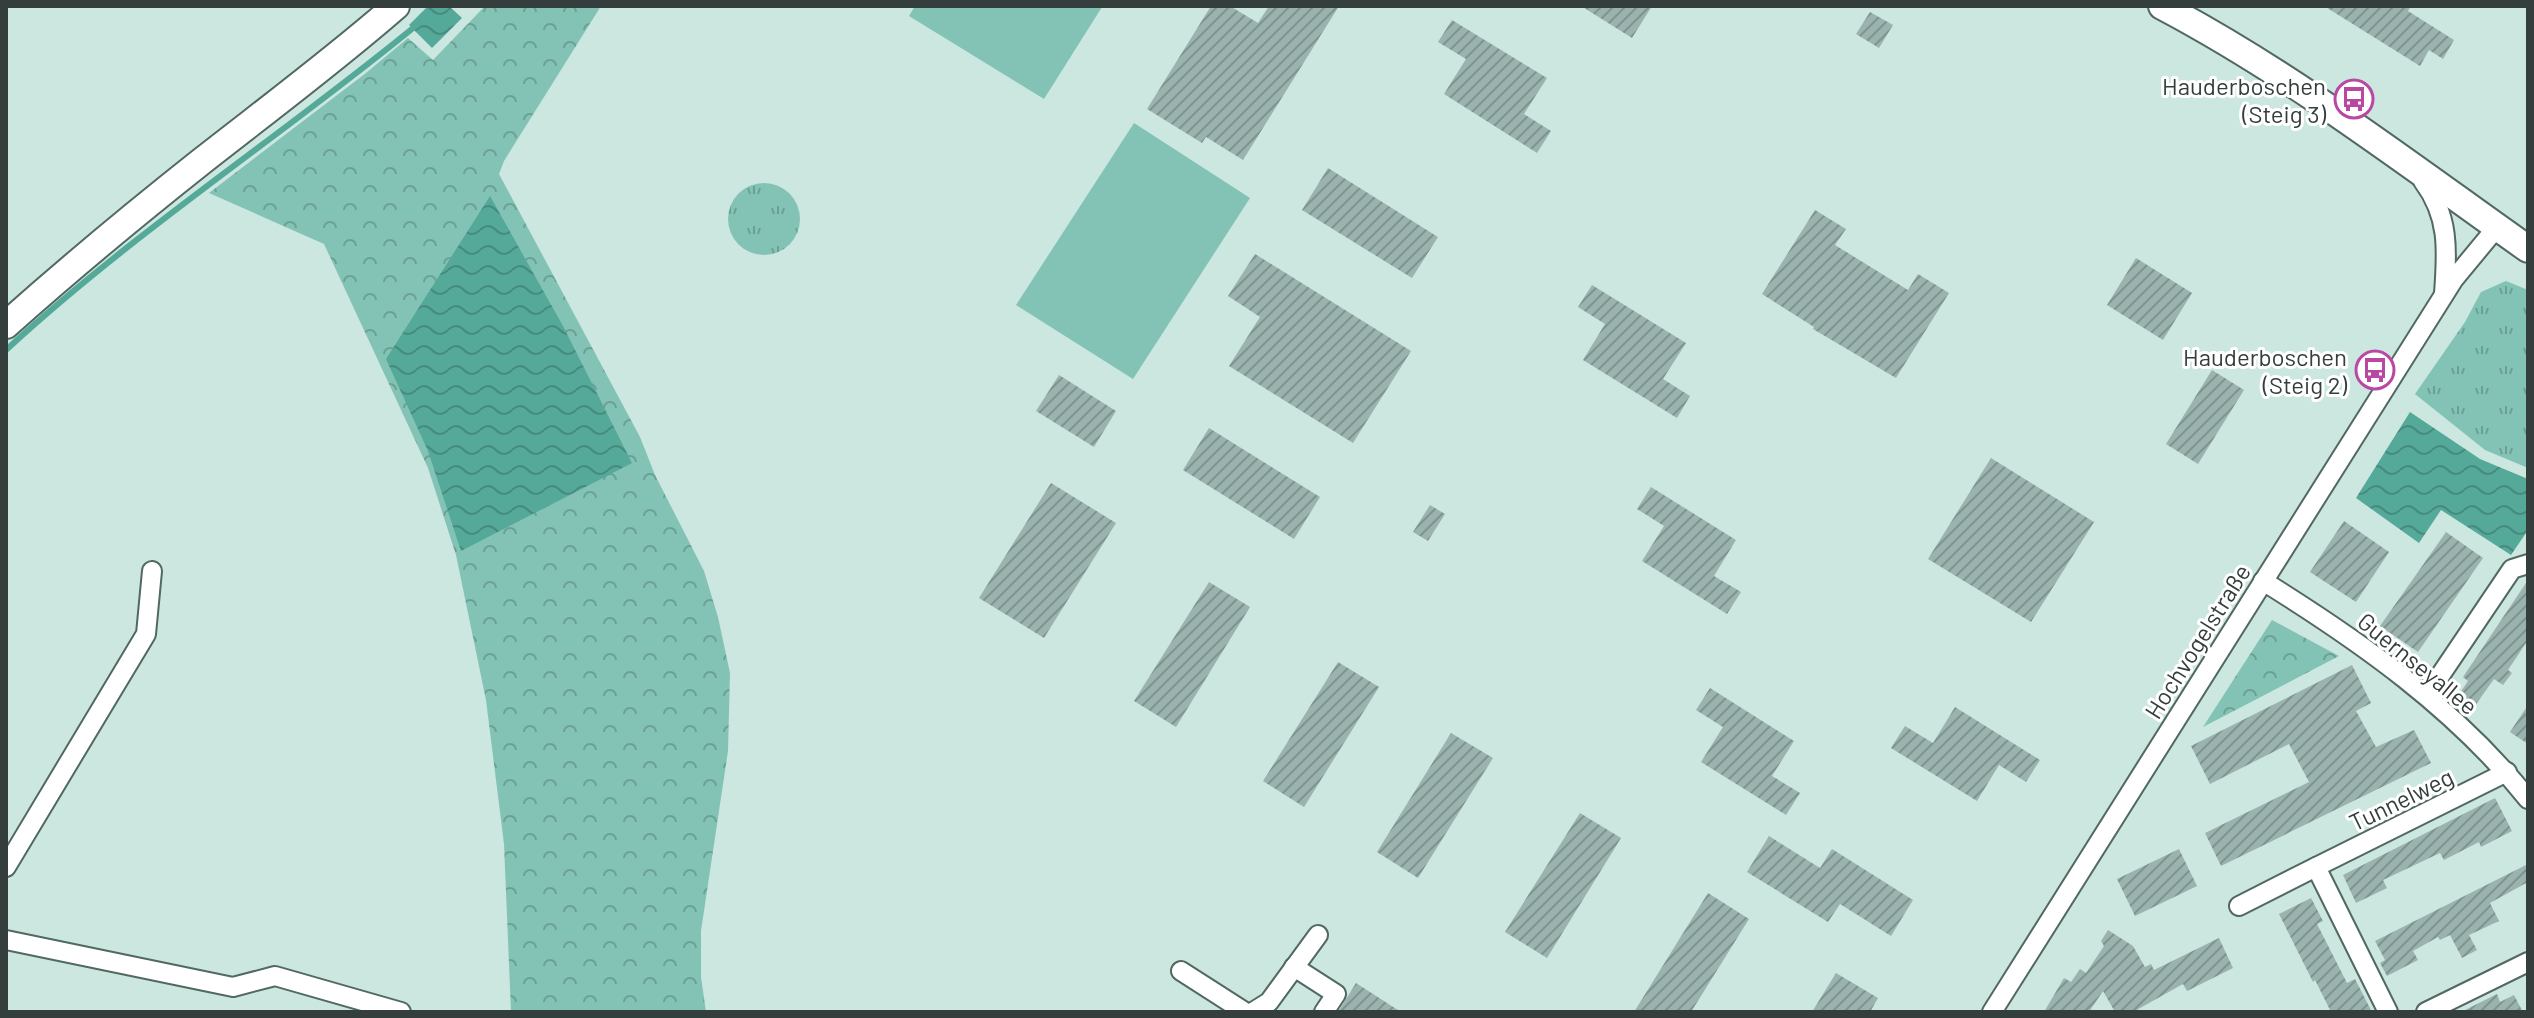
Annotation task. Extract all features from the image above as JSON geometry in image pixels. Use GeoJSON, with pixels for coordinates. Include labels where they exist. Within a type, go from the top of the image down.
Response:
{"type":"FeatureCollection","features":[{"type":"Feature","properties":{"kind":"main road"},"geometry":{"type":"LineString","coordinates":[[6,325],[74,265],[341,54],[396,6]]}},
{"type":"Feature","properties":{"kind":"main road"},"geometry":{"type":"LineString","coordinates":[[2162,6],[2298,89],[2528,249]]}},
{"type":"Feature","properties":{"kind":"street","name":"Hochvogelstraße"},"geometry":{"type":"LineString","coordinates":[[2417,172],[2436,199],[2447,242],[2443,296]]}},
{"type":"Feature","properties":{"kind":"street","name":"Hochvogelstraße"},"geometry":{"type":"LineString","coordinates":[[1992,1012],[2443,296],[2497,227]]}},
{"type":"Feature","properties":{"kind":"street"},"geometry":{"type":"LineString","coordinates":[[2427,695],[2512,569],[2528,564]]}},
{"type":"Feature","properties":{"kind":"street"},"geometry":{"type":"LineString","coordinates":[[6,867],[146,634],[152,571]]}},
{"type":"Feature","properties":{"kind":"street","name":"Guernseyallee"},"geometry":{"type":"LineString","coordinates":[[2263,581],[2354,640],[2427,695],[2507,772],[2528,799]]}},
{"type":"Feature","properties":{"kind":"street","name":"Tunnelweg"},"geometry":{"type":"LineString","coordinates":[[2239,906],[2507,772]]}},
{"type":"Feature","properties":{"kind":"street"},"geometry":{"type":"LineString","coordinates":[[2316,867],[2388,1012]]}},
{"type":"Feature","properties":{"kind":"street"},"geometry":{"type":"LineString","coordinates":[[1286,1012],[1261,1007],[1318,935]]}},
{"type":"Feature","properties":{"kind":"street"},"geometry":{"type":"LineString","coordinates":[[6,940],[233,987],[275,976],[401,1012]]}},
{"type":"Feature","properties":{"kind":"street"},"geometry":{"type":"LineString","coordinates":[[2426,1012],[2528,962]]}},
{"type":"Feature","properties":{"kind":"street"},"geometry":{"type":"LineString","coordinates":[[1294,967],[1336,994],[1324,1012]]}},
{"type":"Feature","properties":{"kind":"street"},"geometry":{"type":"LineString","coordinates":[[1181,971],[1245,1012]]}},
{"type":"Feature","properties":{"kind":"green space"},"geometry":{"type":"Polygon","coordinates":[[[485,6],[601,6],[504,161],[499,174],[640,437],[655,475],[704,571],[718,617],[730,673],[728,751],[701,931],[701,977],[706,1012],[511,1012],[504,844],[486,700],[456,555],[428,468],[324,244],[209,193],[408,38],[433,60],[485,6]]]}},
{"type":"Feature","properties":{"kind":"green space"},"geometry":{"type":"Polygon","coordinates":[[[915,6],[1102,7],[1044,99],[909,16],[915,6]]]}},
{"type":"Feature","properties":{"kind":"green space"},"geometry":{"type":"Polygon","coordinates":[[[1134,123],[1250,198],[1133,379],[1016,305],[1134,123]]]}},
{"type":"Feature","properties":{"kind":"green space"},"geometry":{"type":"Polygon","coordinates":[[[764,183],[784,189],[794,199],[800,219],[794,239],[784,249],[764,255],[744,249],[734,239],[728,219],[734,199],[744,189],[764,183]]]}},
{"type":"Feature","properties":{"kind":"green space"},"geometry":{"type":"Polygon","coordinates":[[[2506,281],[2528,290],[2528,468],[2485,450],[2415,394],[2465,322],[2481,292],[2506,281]]]}},
{"type":"Feature","properties":{"kind":"green space"},"geometry":{"type":"Polygon","coordinates":[[[2272,620],[2339,656],[2203,727],[2272,620]]]}},
{"type":"Feature","properties":{"kind":"water"},"geometry":{"type":"Polygon","coordinates":[[[428,6],[449,6],[462,18],[432,48],[409,25],[428,6]]]}},
{"type":"Feature","properties":{"kind":"water"},"geometry":{"type":"Polygon","coordinates":[[[490,196],[563,326],[632,463],[461,551],[428,451],[386,359],[490,196]]]}},
{"type":"Feature","properties":{"kind":"water"},"geometry":{"type":"Polygon","coordinates":[[[2410,412],[2480,459],[2528,479],[2528,530],[2511,555],[2441,510],[2419,543],[2356,498],[2410,412]]]}},
{"type":"Feature","properties":{"kind":"building"},"geometry":{"type":"Polygon","coordinates":[[[1211,6],[1230,6],[1258,23],[1269,6],[1339,6],[1243,160],[1206,137],[1202,143],[1147,109],[1211,6]]]}},
{"type":"Feature","properties":{"kind":"building"},"geometry":{"type":"Polygon","coordinates":[[[1581,6],[1652,6],[1632,38],[1581,6]]]}},
{"type":"Feature","properties":{"kind":"building"},"geometry":{"type":"Polygon","coordinates":[[[2324,6],[2411,6],[2408,11],[2454,40],[2443,59],[2429,50],[2420,66],[2324,6]]]}},
{"type":"Feature","properties":{"kind":"building"},"geometry":{"type":"Polygon","coordinates":[[[1870,12],[1893,25],[1879,48],[1856,34],[1870,12]]]}},
{"type":"Feature","properties":{"kind":"building"},"geometry":{"type":"Polygon","coordinates":[[[1452,20],[1547,78],[1524,114],[1551,131],[1537,153],[1444,94],[1466,59],[1438,42],[1452,20]]]}},
{"type":"Feature","properties":{"kind":"building"},"geometry":{"type":"Polygon","coordinates":[[[1328,168],[1438,237],[1412,278],[1302,210],[1328,168]]]}},
{"type":"Feature","properties":{"kind":"building"},"geometry":{"type":"Polygon","coordinates":[[[1815,210],[1846,229],[1835,245],[1908,290],[1918,274],[1949,293],[1896,378],[1813,329],[1762,294],[1815,210]]]}},
{"type":"Feature","properties":{"kind":"building"},"geometry":{"type":"Polygon","coordinates":[[[1255,254],[1411,351],[1353,443],[1229,366],[1260,317],[1228,296],[1255,254]]]}},
{"type":"Feature","properties":{"kind":"building"},"geometry":{"type":"Polygon","coordinates":[[[2136,258],[2192,293],[2163,340],[2107,305],[2136,258]]]}},
{"type":"Feature","properties":{"kind":"building"},"geometry":{"type":"Polygon","coordinates":[[[1592,285],[1686,343],[1663,379],[1690,396],[1677,418],[1583,360],[1605,324],[1578,307],[1592,285]]]}},
{"type":"Feature","properties":{"kind":"building"},"geometry":{"type":"Polygon","coordinates":[[[2212,370],[2244,390],[2198,464],[2166,444],[2212,370]]]}},
{"type":"Feature","properties":{"kind":"building"},"geometry":{"type":"Polygon","coordinates":[[[1059,375],[1116,411],[1094,447],[1036,411],[1059,375]]]}},
{"type":"Feature","properties":{"kind":"building"},"geometry":{"type":"Polygon","coordinates":[[[1209,428],[1320,497],[1294,539],[1183,470],[1209,428]]]}},
{"type":"Feature","properties":{"kind":"building"},"geometry":{"type":"Polygon","coordinates":[[[1991,458],[2094,522],[2031,622],[1928,559],[1991,458]]]}},
{"type":"Feature","properties":{"kind":"building"},"geometry":{"type":"Polygon","coordinates":[[[1051,483],[1116,523],[1044,638],[979,598],[1051,483]]]}},
{"type":"Feature","properties":{"kind":"building"},"geometry":{"type":"Polygon","coordinates":[[[1651,487],[1736,540],[1714,576],[1741,592],[1727,614],[1642,561],[1664,526],[1637,509],[1651,487]]]}},
{"type":"Feature","properties":{"kind":"building"},"geometry":{"type":"Polygon","coordinates":[[[1430,505],[1445,514],[1428,541],[1413,532],[1430,505]]]}},
{"type":"Feature","properties":{"kind":"building"},"geometry":{"type":"Polygon","coordinates":[[[2344,521],[2389,552],[2356,602],[2310,572],[2344,521]]]}},
{"type":"Feature","properties":{"kind":"building"},"geometry":{"type":"Polygon","coordinates":[[[2446,532],[2483,558],[2418,652],[2380,626],[2446,532]]]}},
{"type":"Feature","properties":{"kind":"building"},"geometry":{"type":"Polygon","coordinates":[[[2528,580],[2528,640],[2508,670],[2512,673],[2503,685],[2494,679],[2474,707],[2458,696],[2468,681],[2463,677],[2528,580]]]}},
{"type":"Feature","properties":{"kind":"building"},"geometry":{"type":"Polygon","coordinates":[[[1209,582],[1250,607],[1176,727],[1134,701],[1209,582]]]}},
{"type":"Feature","properties":{"kind":"building"},"geometry":{"type":"Polygon","coordinates":[[[1338,662],[1379,687],[1304,807],[1263,781],[1338,662]]]}},
{"type":"Feature","properties":{"kind":"building"},"geometry":{"type":"Polygon","coordinates":[[[2352,665],[2371,703],[2356,711],[2376,747],[2414,730],[2431,763],[2221,866],[2205,833],[2309,782],[2289,744],[2210,784],[2191,746],[2352,665]]]}},
{"type":"Feature","properties":{"kind":"building"},"geometry":{"type":"Polygon","coordinates":[[[1710,688],[1794,741],[1772,776],[1800,793],[1786,815],[1701,762],[1723,727],[1696,710],[1710,688]]]}},
{"type":"Feature","properties":{"kind":"building"},"geometry":{"type":"Polygon","coordinates":[[[2528,705],[2528,744],[2510,732],[2528,705]]]}},
{"type":"Feature","properties":{"kind":"building"},"geometry":{"type":"Polygon","coordinates":[[[1955,707],[2040,760],[2026,782],[1999,765],[1977,801],[1891,748],[1905,726],[1933,743],[1955,707]]]}},
{"type":"Feature","properties":{"kind":"building"},"geometry":{"type":"Polygon","coordinates":[[[1451,733],[1493,758],[1418,878],[1377,852],[1451,733]]]}},
{"type":"Feature","properties":{"kind":"building"},"geometry":{"type":"Polygon","coordinates":[[[2495,798],[2512,831],[2481,847],[2479,842],[2444,860],[2440,853],[2383,880],[2387,888],[2356,903],[2343,875],[2495,798]]]}},
{"type":"Feature","properties":{"kind":"building"},"geometry":{"type":"Polygon","coordinates":[[[1580,813],[1621,838],[1547,958],[1505,932],[1580,813]]]}},
{"type":"Feature","properties":{"kind":"building"},"geometry":{"type":"Polygon","coordinates":[[[1769,836],[1820,868],[1832,849],[1913,900],[1891,936],[1840,904],[1828,922],[1747,872],[1769,836]]]}},
{"type":"Feature","properties":{"kind":"building"},"geometry":{"type":"Polygon","coordinates":[[[2179,849],[2197,886],[2135,916],[2117,879],[2179,849]]]}},
{"type":"Feature","properties":{"kind":"building"},"geometry":{"type":"Polygon","coordinates":[[[2528,864],[2528,882],[2490,903],[2499,921],[2469,935],[2477,950],[2462,958],[2450,935],[2440,940],[2438,937],[2413,951],[2418,960],[2387,976],[2380,963],[2385,960],[2375,941],[2528,864]]]}},
{"type":"Feature","properties":{"kind":"building"},"geometry":{"type":"Polygon","coordinates":[[[1708,893],[1749,919],[1691,1012],[1634,1012],[1708,893]]]}},
{"type":"Feature","properties":{"kind":"building"},"geometry":{"type":"Polygon","coordinates":[[[2311,898],[2323,921],[2317,924],[2347,983],[2355,979],[2372,1012],[2331,1012],[2315,980],[2313,982],[2279,914],[2311,898]]]}},
{"type":"Feature","properties":{"kind":"building"},"geometry":{"type":"Polygon","coordinates":[[[2108,930],[2133,946],[2145,967],[2151,964],[2154,970],[2219,938],[2233,968],[2187,991],[2183,984],[2133,1012],[2115,1012],[2103,991],[2089,1012],[2044,1012],[2064,978],[2071,982],[2080,969],[2086,973],[2104,946],[2101,941],[2108,930]]]}},
{"type":"Feature","properties":{"kind":"building"},"geometry":{"type":"Polygon","coordinates":[[[1836,973],[1878,998],[1870,1012],[1812,1012],[1836,973]]]}},
{"type":"Feature","properties":{"kind":"building"},"geometry":{"type":"Polygon","coordinates":[[[1356,983],[1401,1012],[1338,1012],[1356,983]]]}},
{"type":"Feature","properties":{"kind":"building"},"geometry":{"type":"Polygon","coordinates":[[[2497,994],[2500,1002],[2514,995],[2523,1012],[2461,1012],[2497,994]]]}},
{"type":"Feature","properties":{"kind":"waterway"},"geometry":{"type":"LineString","coordinates":[[6,350],[106,264],[418,24]]}},
{"type":"Feature","properties":{"kind":"place","name":"Hauderboschen (Steig 3)"},"geometry":{"type":"Point","coordinates":[2354,99]}},
{"type":"Feature","properties":{"kind":"place","name":"Hauderboschen (Steig 2)"},"geometry":{"type":"Point","coordinates":[2375,370]}}]}
